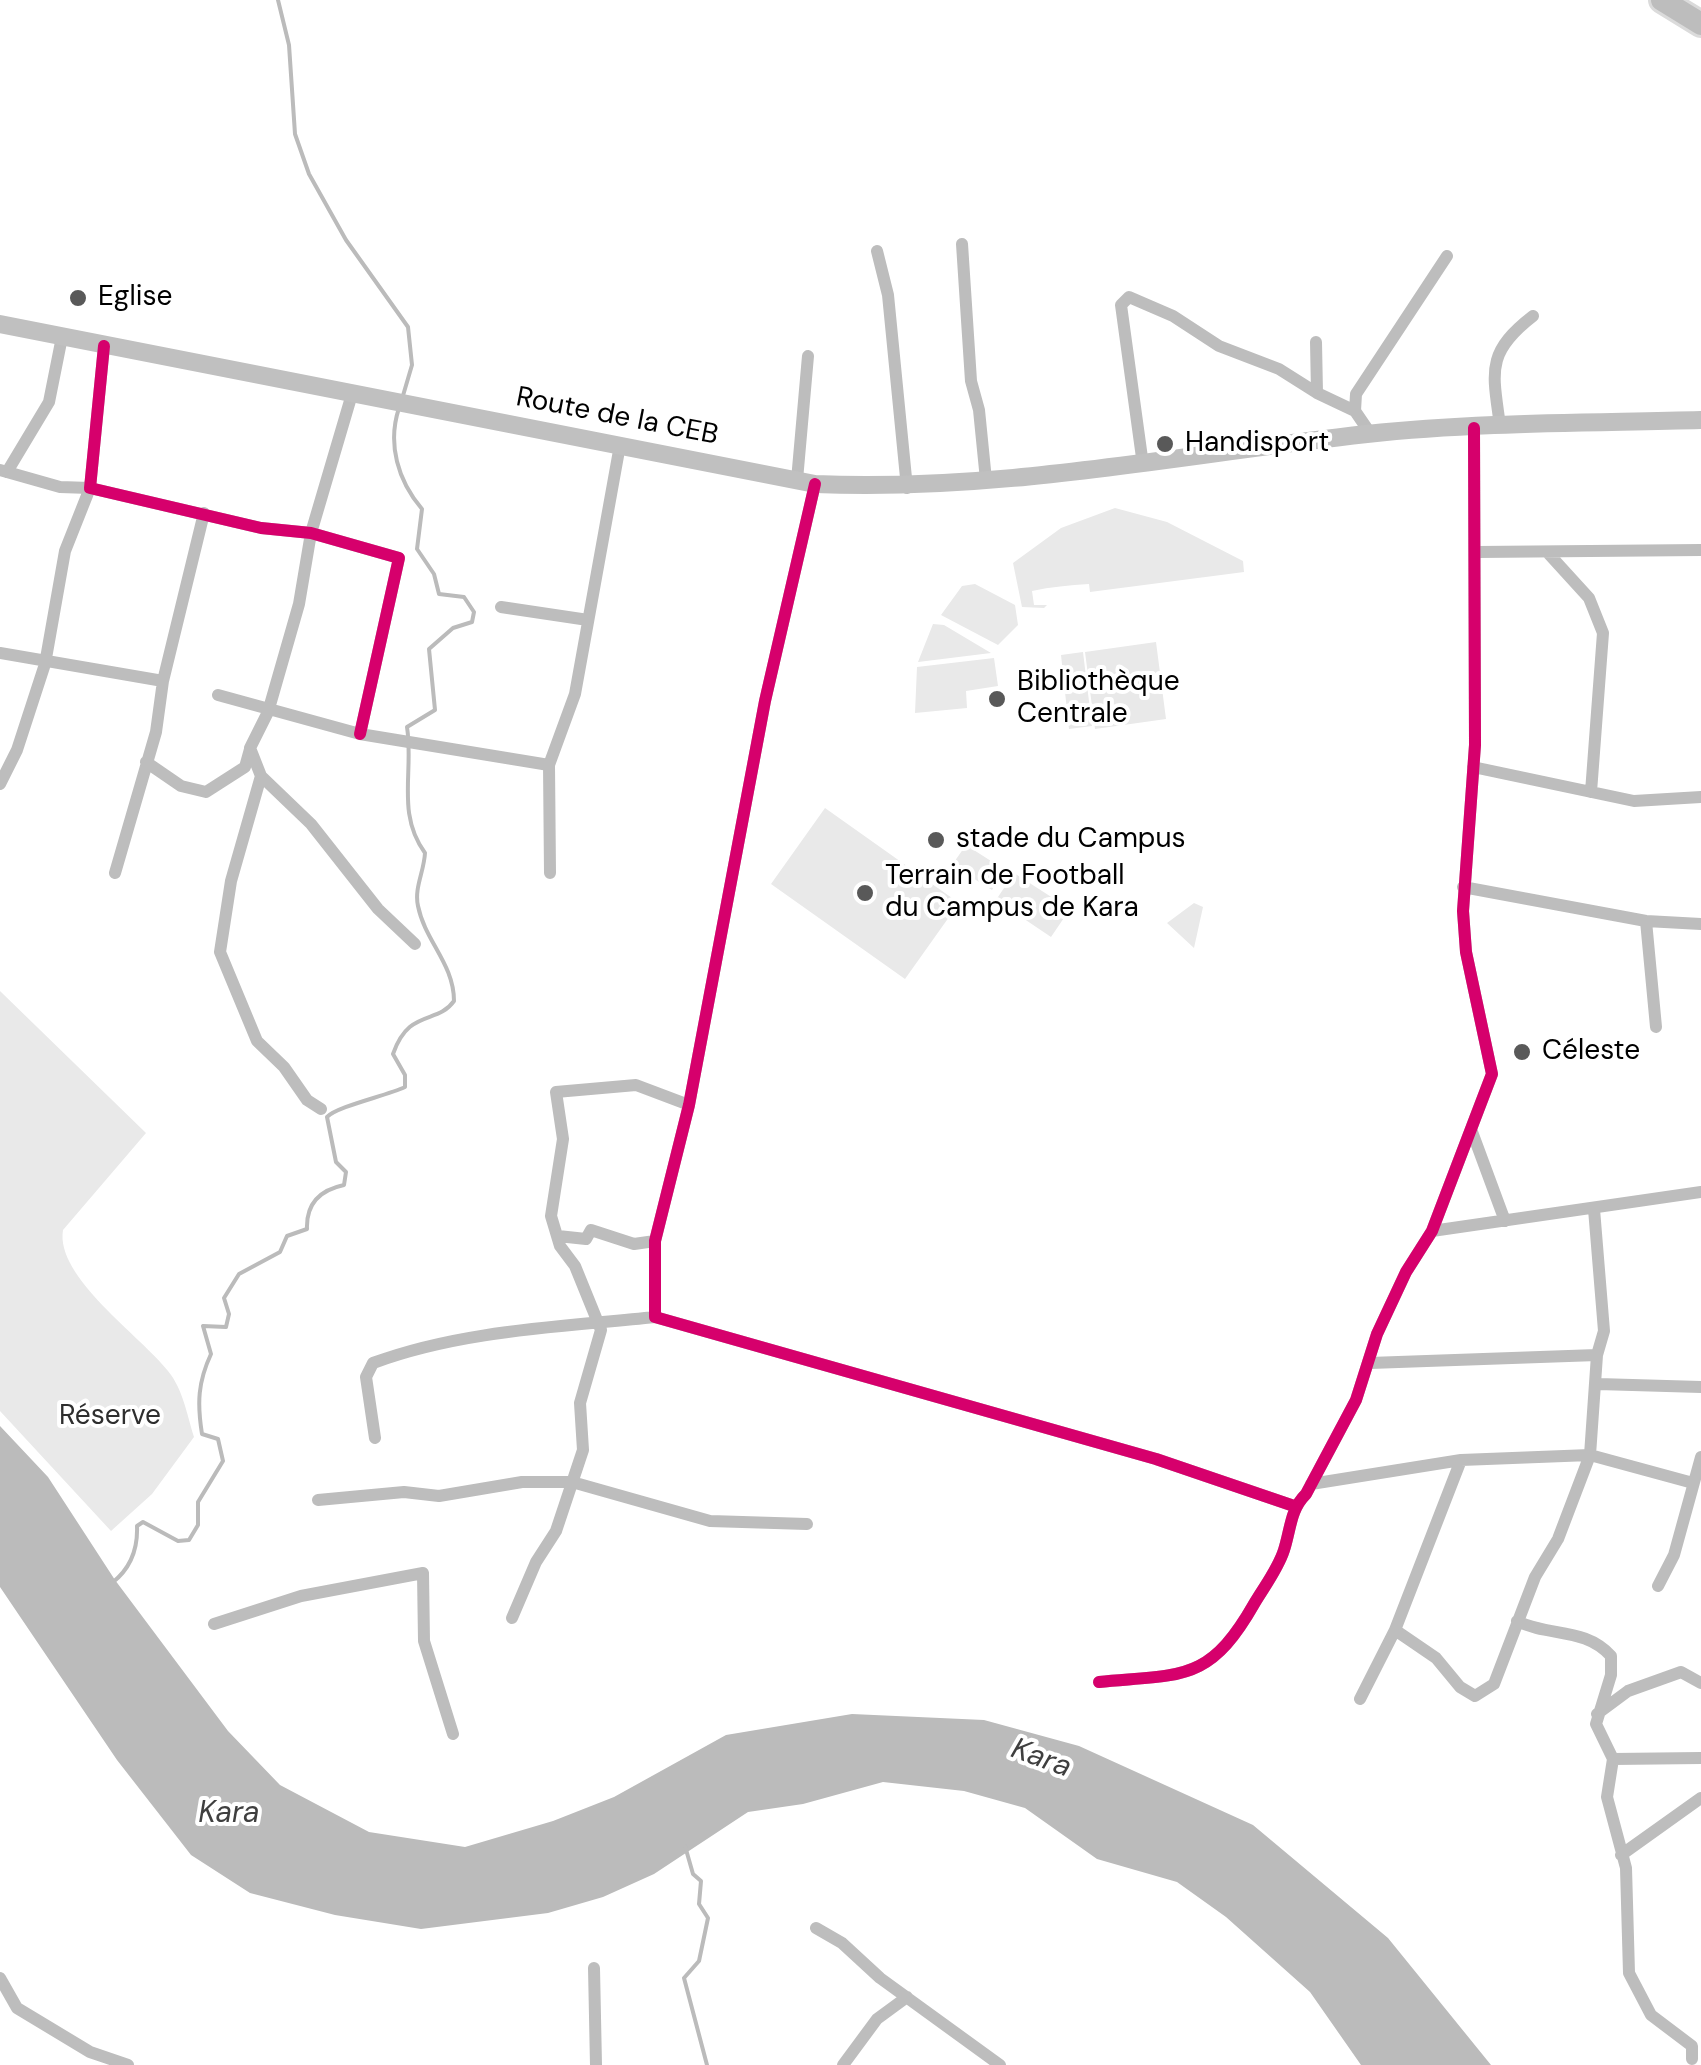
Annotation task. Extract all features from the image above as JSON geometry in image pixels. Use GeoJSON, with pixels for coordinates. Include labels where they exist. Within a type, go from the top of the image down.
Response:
{"type":"FeatureCollection","features":[{"type":"Feature","properties":{"kind":"highway"},"geometry":{"type":"LineString","coordinates":[[1662,0],[1701,24]]}},
{"type":"Feature","properties":{"kind":"main road","name":"Route de la CEB"},"geometry":{"type":"LineString","coordinates":[[0,324],[806,482],[907,488],[1144,464],[1370,433],[1701,420]]}},
{"type":"Feature","properties":{"kind":"street"},"geometry":{"type":"LineString","coordinates":[[962,244],[971,381],[979,410],[986,480]]}},
{"type":"Feature","properties":{"kind":"street"},"geometry":{"type":"LineString","coordinates":[[877,251],[888,295],[907,488]]}},
{"type":"Feature","properties":{"kind":"street"},"geometry":{"type":"LineString","coordinates":[[1355,411],[1356,394],[1447,256]]}},
{"type":"Feature","properties":{"kind":"street"},"geometry":{"type":"LineString","coordinates":[[1144,464],[1120,305],[1129,297],[1174,316],[1219,346],[1279,369],[1355,411],[1370,433]]}},
{"type":"Feature","properties":{"kind":"street"},"geometry":{"type":"LineString","coordinates":[[1500,426],[1492,381],[1498,352],[1504,340],[1533,316]]}},
{"type":"Feature","properties":{"kind":"street"},"geometry":{"type":"LineString","coordinates":[[62,337],[49,402],[3,471],[60,487],[90,488],[262,528],[311,533],[399,558],[360,734]]}},
{"type":"Feature","properties":{"kind":"street"},"geometry":{"type":"LineString","coordinates":[[1316,342],[1317,393]]}},
{"type":"Feature","properties":{"kind":"street"},"geometry":{"type":"LineString","coordinates":[[0,784],[17,750],[45,664],[65,552],[90,488],[104,346]]}},
{"type":"Feature","properties":{"kind":"street"},"geometry":{"type":"LineString","coordinates":[[655,1316],[655,1240],[689,1104],[806,482],[808,356]]}},
{"type":"Feature","properties":{"kind":"street"},"geometry":{"type":"LineString","coordinates":[[146,762],[180,786],[206,792],[245,767],[268,712],[299,604],[311,533],[352,394]]}},
{"type":"Feature","properties":{"kind":"street"},"geometry":{"type":"LineString","coordinates":[[1099,1682],[1196,1671],[1213,1661],[1236,1634],[1284,1552],[1294,1506],[1311,1484],[1370,1363],[1376,1334],[1406,1272],[1432,1231],[1492,1074],[1466,952],[1463,887],[1473,767],[1478,552],[1474,428]]}},
{"type":"Feature","properties":{"kind":"street"},"geometry":{"type":"LineString","coordinates":[[550,874],[548,765],[575,694],[620,446]]}},
{"type":"Feature","properties":{"kind":"street"},"geometry":{"type":"LineString","coordinates":[[115,872],[156,732],[162,682],[204,513]]}},
{"type":"Feature","properties":{"kind":"street"},"geometry":{"type":"LineString","coordinates":[[1478,552],[1701,550]]}},
{"type":"Feature","properties":{"kind":"street"},"geometry":{"type":"LineString","coordinates":[[1548,553],[1589,598],[1603,633],[1591,792]]}},
{"type":"Feature","properties":{"kind":"street"},"geometry":{"type":"LineString","coordinates":[[500,607],[588,620]]}},
{"type":"Feature","properties":{"kind":"street"},"geometry":{"type":"LineString","coordinates":[[0,653],[162,682]]}},
{"type":"Feature","properties":{"kind":"street"},"geometry":{"type":"LineString","coordinates":[[218,695],[268,712],[360,734],[548,765]]}},
{"type":"Feature","properties":{"kind":"street"},"geometry":{"type":"LineString","coordinates":[[250,748],[261,776],[311,824],[378,909],[415,944]]}},
{"type":"Feature","properties":{"kind":"street"},"geometry":{"type":"LineString","coordinates":[[1473,767],[1634,801],[1701,798]]}},
{"type":"Feature","properties":{"kind":"street"},"geometry":{"type":"LineString","coordinates":[[261,776],[230,881],[220,952],[257,1041],[284,1067],[307,1100],[320,1109]]}},
{"type":"Feature","properties":{"kind":"street"},"geometry":{"type":"LineString","coordinates":[[1463,887],[1646,921],[1701,924]]}},
{"type":"Feature","properties":{"kind":"street"},"geometry":{"type":"LineString","coordinates":[[1646,921],[1656,1027]]}},
{"type":"Feature","properties":{"kind":"street"},"geometry":{"type":"LineString","coordinates":[[512,1618],[536,1562],[556,1531],[583,1450],[580,1404],[591,1372],[598,1323],[558,1236],[550,1208],[559,1186],[563,1139],[556,1092],[636,1085],[689,1104]]}},
{"type":"Feature","properties":{"kind":"street"},"geometry":{"type":"LineString","coordinates":[[1471,1129],[1505,1221]]}},
{"type":"Feature","properties":{"kind":"street"},"geometry":{"type":"LineString","coordinates":[[1432,1231],[1701,1192]]}},
{"type":"Feature","properties":{"kind":"street"},"geometry":{"type":"LineString","coordinates":[[1396,1630],[1436,1658],[1475,1696],[1494,1684],[1535,1578],[1558,1540],[1590,1455],[1598,1355],[1604,1330],[1594,1210]]}},
{"type":"Feature","properties":{"kind":"street"},"geometry":{"type":"LineString","coordinates":[[558,1236],[586,1240],[592,1230],[634,1244],[655,1240]]}},
{"type":"Feature","properties":{"kind":"street"},"geometry":{"type":"LineString","coordinates":[[375,1438],[366,1376],[374,1363],[466,1338],[512,1334],[568,1322],[598,1323],[655,1316],[1156,1459],[1294,1506]]}},
{"type":"Feature","properties":{"kind":"street"},"geometry":{"type":"LineString","coordinates":[[1370,1363],[1598,1355]]}},
{"type":"Feature","properties":{"kind":"street"},"geometry":{"type":"LineString","coordinates":[[1598,1384],[1701,1386]]}},
{"type":"Feature","properties":{"kind":"street"},"geometry":{"type":"LineString","coordinates":[[1311,1484],[1461,1460],[1590,1455],[1693,1483]]}},
{"type":"Feature","properties":{"kind":"street"},"geometry":{"type":"LineString","coordinates":[[1658,1586],[1697,1502],[1693,1483],[1701,1457]]}},
{"type":"Feature","properties":{"kind":"street"},"geometry":{"type":"LineString","coordinates":[[1360,1699],[1396,1630],[1461,1460]]}},
{"type":"Feature","properties":{"kind":"street"},"geometry":{"type":"LineString","coordinates":[[318,1500],[404,1492],[439,1496],[522,1482],[572,1482],[710,1521],[807,1524]]}},
{"type":"Feature","properties":{"kind":"street"},"geometry":{"type":"LineString","coordinates":[[214,1624],[302,1596],[423,1573],[424,1641],[453,1734]]}},
{"type":"Feature","properties":{"kind":"street"},"geometry":{"type":"LineString","coordinates":[[1517,1622],[1588,1638],[1610,1656],[1608,1687],[1595,1715],[1614,1759],[1607,1798],[1626,1868],[1629,1973],[1650,2015],[1692,2046],[1692,2059]]}},
{"type":"Feature","properties":{"kind":"street"},"geometry":{"type":"LineString","coordinates":[[1595,1715],[1628,1691],[1681,1672],[1701,1683]]}},
{"type":"Feature","properties":{"kind":"street"},"geometry":{"type":"LineString","coordinates":[[1614,1759],[1701,1758]]}},
{"type":"Feature","properties":{"kind":"street"},"geometry":{"type":"LineString","coordinates":[[1621,1854],[1701,1798]]}},
{"type":"Feature","properties":{"kind":"street"},"geometry":{"type":"LineString","coordinates":[[816,1928],[842,1943],[907,1998],[1000,2065]]}},
{"type":"Feature","properties":{"kind":"street"},"geometry":{"type":"LineString","coordinates":[[594,1968],[596,2065]]}},
{"type":"Feature","properties":{"kind":"street"},"geometry":{"type":"LineString","coordinates":[[0,1978],[17,2008],[90,2052],[128,2065]]}},
{"type":"Feature","properties":{"kind":"street"},"geometry":{"type":"LineString","coordinates":[[842,2064],[877,2019],[907,1998]]}},
{"type":"Feature","properties":{"kind":"green space"},"geometry":{"type":"Polygon","coordinates":[[[1115,508],[1167,522],[1243,561],[1244,572],[1090,592],[1089,584],[1046,588],[1032,591],[1034,605],[1047,605],[1044,608],[1022,607],[1013,563],[1061,528],[1115,508]]]}},
{"type":"Feature","properties":{"kind":"green space"},"geometry":{"type":"Polygon","coordinates":[[[975,584],[1015,605],[1018,625],[998,645],[941,615],[962,586],[975,584]]]}},
{"type":"Feature","properties":{"kind":"green space"},"geometry":{"type":"Polygon","coordinates":[[[933,624],[944,625],[991,653],[918,662],[933,624]]]}},
{"type":"Feature","properties":{"kind":"green space"},"geometry":{"type":"Polygon","coordinates":[[[1156,642],[1166,719],[1095,729],[1085,652],[1156,642]]]}},
{"type":"Feature","properties":{"kind":"green space"},"geometry":{"type":"Polygon","coordinates":[[[1083,652],[1092,726],[1069,729],[1061,655],[1083,652]]]}},
{"type":"Feature","properties":{"kind":"green space"},"geometry":{"type":"Polygon","coordinates":[[[994,658],[998,686],[966,691],[967,708],[915,713],[917,667],[994,658]]]}},
{"type":"Feature","properties":{"kind":"green space","name":"Terrain de Football du Campus de Kara"},"geometry":{"type":"Polygon","coordinates":[[[825,808],[959,903],[905,979],[771,884],[825,808]]]}},
{"type":"Feature","properties":{"kind":"green space"},"geometry":{"type":"Polygon","coordinates":[[[966,845],[1005,870],[992,890],[952,865],[966,845]]]}},
{"type":"Feature","properties":{"kind":"green space"},"geometry":{"type":"Polygon","coordinates":[[[1014,873],[1070,909],[1051,937],[996,900],[1014,873]]]}},
{"type":"Feature","properties":{"kind":"green space"},"geometry":{"type":"Polygon","coordinates":[[[1194,903],[1203,907],[1194,948],[1167,923],[1194,903]]]}},
{"type":"Feature","properties":{"kind":"green space","name":"Réserve"},"geometry":{"type":"Polygon","coordinates":[[[0,991],[146,1133],[63,1230],[64,1248],[85,1286],[173,1378],[194,1437],[152,1494],[111,1531],[0,1411],[0,991]]]}},
{"type":"Feature","properties":{"kind":"water","name":"Kara"},"geometry":{"type":"Polygon","coordinates":[[[0,1426],[48,1477],[115,1580],[228,1731],[280,1785],[369,1832],[465,1847],[553,1821],[614,1797],[726,1735],[852,1714],[984,1720],[1079,1746],[1253,1825],[1388,1938],[1491,2065],[1361,2065],[1310,1992],[1226,1917],[1177,1882],[1097,1859],[1025,1808],[964,1791],[883,1782],[803,1804],[748,1812],[654,1874],[603,1897],[548,1913],[421,1929],[335,1915],[250,1893],[191,1855],[117,1760],[0,1587],[0,1426]]]}},
{"type":"Feature","properties":{"kind":"waterway"},"geometry":{"type":"LineString","coordinates":[[278,0],[289,45],[295,134],[309,174],[346,240],[408,327],[412,365],[402,399]]}},
{"type":"Feature","properties":{"kind":"waterway"},"geometry":{"type":"LineString","coordinates":[[112,1583],[132,1558],[137,1526],[143,1522],[178,1541],[189,1540],[198,1525],[198,1502],[223,1461],[218,1439],[202,1434],[200,1393],[211,1354],[203,1326],[226,1327],[229,1314],[224,1298],[239,1274],[280,1252],[287,1236],[307,1229],[316,1199],[344,1185],[346,1172],[336,1162],[327,1117],[405,1087],[405,1075],[393,1054],[400,1040],[415,1023],[440,1013],[454,1001],[449,975],[418,906],[425,853],[416,838],[408,807],[407,727],[435,710],[429,649],[453,628],[472,622],[474,612],[464,597],[439,594],[434,574],[417,549],[422,509],[397,462],[394,435],[399,408]]}},
{"type":"Feature","properties":{"kind":"waterway"},"geometry":{"type":"LineString","coordinates":[[685,1846],[693,1874],[701,1881],[699,1904],[708,1918],[699,1961],[684,1978],[707,2065]]}},
{"type":"Feature","properties":{"kind":"cycle path"},"geometry":{"type":"LineString","coordinates":[[104,346],[90,488],[261,528],[311,533],[399,558],[360,734]]}},
{"type":"Feature","properties":{"kind":"cycle path"},"geometry":{"type":"LineString","coordinates":[[1099,1682],[1191,1670],[1207,1661],[1238,1630],[1278,1564],[1297,1506],[1356,1400],[1377,1334],[1406,1272],[1432,1231],[1492,1074],[1466,952],[1463,911],[1475,745],[1474,428]]}},
{"type":"Feature","properties":{"kind":"cycle path"},"geometry":{"type":"LineString","coordinates":[[815,484],[765,701],[689,1105],[655,1241],[655,1317],[1156,1459],[1294,1506]]}},
{"type":"Feature","properties":{"kind":"place","name":"Eglise"},"geometry":{"type":"Point","coordinates":[78,298]}},
{"type":"Feature","properties":{"kind":"place","name":"Handisport"},"geometry":{"type":"Point","coordinates":[1165,444]}},
{"type":"Feature","properties":{"kind":"place","name":"Bibliothèque Centrale"},"geometry":{"type":"Point","coordinates":[997,699]}},
{"type":"Feature","properties":{"kind":"place","name":"stade du Campus"},"geometry":{"type":"Point","coordinates":[936,840]}},
{"type":"Feature","properties":{"kind":"place","name":"Terrain de Football du Campus de Kara"},"geometry":{"type":"Point","coordinates":[865,893]}},
{"type":"Feature","properties":{"kind":"place","name":"Céleste"},"geometry":{"type":"Point","coordinates":[1522,1052]}}]}
